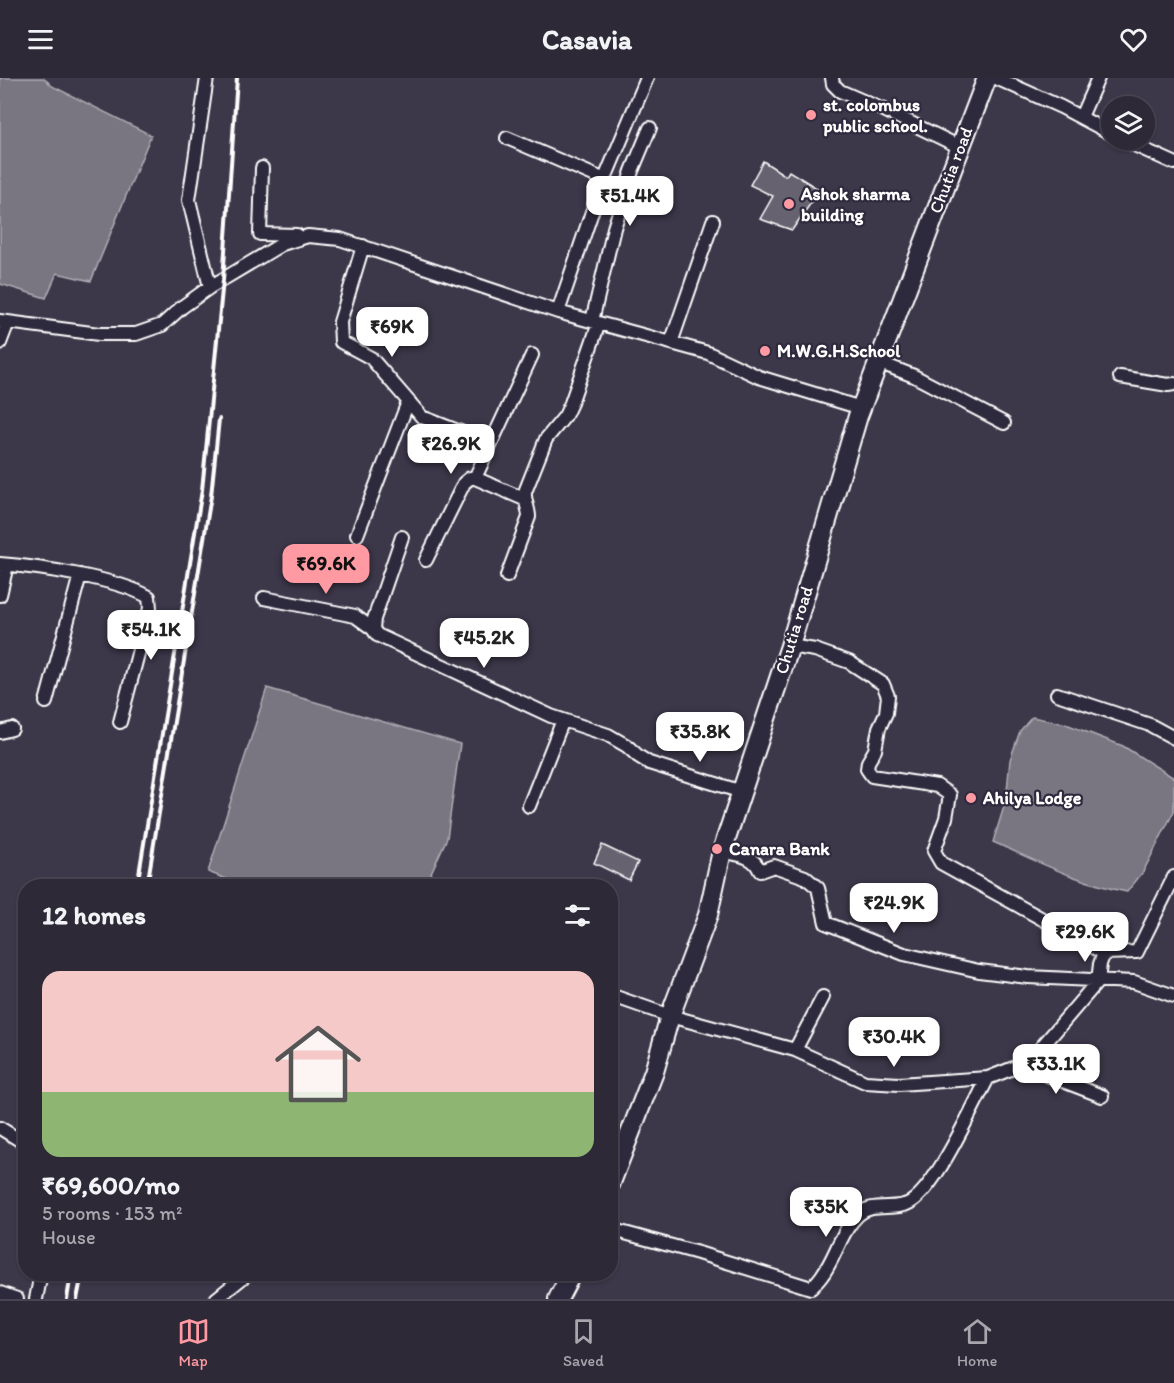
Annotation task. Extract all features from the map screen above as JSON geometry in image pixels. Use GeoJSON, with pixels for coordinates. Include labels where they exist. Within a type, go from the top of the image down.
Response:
{"type":"FeatureCollection","features":[{"type":"Feature","properties":{"kind":"street"},"geometry":{"type":"LineString","coordinates":[[207,78],[189,200],[210,287]]}},
{"type":"Feature","properties":{"kind":"street"},"geometry":{"type":"LineString","coordinates":[[558,312],[596,200],[647,78]]}},
{"type":"Feature","properties":{"kind":"street"},"geometry":{"type":"LineString","coordinates":[[832,78],[833,84],[840,91],[960,147]]}},
{"type":"Feature","properties":{"kind":"street","name":"Chutia road"},"geometry":{"type":"LineString","coordinates":[[618,1164],[654,1072],[670,1016],[708,915],[722,851],[790,646],[861,408],[987,78]]}},
{"type":"Feature","properties":{"kind":"street"},"geometry":{"type":"LineString","coordinates":[[996,78],[1101,128]]}},
{"type":"Feature","properties":{"kind":"street"},"geometry":{"type":"LineString","coordinates":[[1081,117],[1098,78]]}},
{"type":"Feature","properties":{"kind":"street"},"geometry":{"type":"LineString","coordinates":[[507,576],[529,517],[529,510],[524,499],[525,492],[546,439],[565,416],[571,403],[596,322],[616,219],[632,171],[650,128]]}},
{"type":"Feature","properties":{"kind":"street"},"geometry":{"type":"LineString","coordinates":[[507,138],[605,180]]}},
{"type":"Feature","properties":{"kind":"street"},"geometry":{"type":"LineString","coordinates":[[1145,150],[1174,163]]}},
{"type":"Feature","properties":{"kind":"street"},"geometry":{"type":"LineString","coordinates":[[262,168],[260,234],[340,239],[558,312],[708,353],[759,377],[861,408]]}},
{"type":"Feature","properties":{"kind":"street"},"geometry":{"type":"LineString","coordinates":[[671,343],[713,222]]}},
{"type":"Feature","properties":{"kind":"street"},"geometry":{"type":"LineString","coordinates":[[0,342],[4,322],[99,334],[136,334],[162,325],[210,287],[282,244],[308,236]]}},
{"type":"Feature","properties":{"kind":"street"},"geometry":{"type":"LineString","coordinates":[[363,246],[340,322],[341,342],[371,358],[416,413],[491,444]]}},
{"type":"Feature","properties":{"kind":"street"},"geometry":{"type":"LineString","coordinates":[[476,478],[532,355]]}},
{"type":"Feature","properties":{"kind":"street"},"geometry":{"type":"LineString","coordinates":[[878,362],[914,376],[1004,423]]}},
{"type":"Feature","properties":{"kind":"street"},"geometry":{"type":"LineString","coordinates":[[1120,377],[1174,384]]}},
{"type":"Feature","properties":{"kind":"street"},"geometry":{"type":"LineString","coordinates":[[357,535],[408,402]]}},
{"type":"Feature","properties":{"kind":"street"},"geometry":{"type":"LineString","coordinates":[[426,560],[464,483],[470,478],[476,478],[524,499]]}},
{"type":"Feature","properties":{"kind":"street"},"geometry":{"type":"LineString","coordinates":[[402,537],[374,618],[374,629],[377,635],[563,720],[608,735],[649,763],[742,792]]}},
{"type":"Feature","properties":{"kind":"street"},"geometry":{"type":"LineString","coordinates":[[0,595],[3,565],[80,575],[138,591],[149,597],[150,608],[120,722]]}},
{"type":"Feature","properties":{"kind":"street"},"geometry":{"type":"LineString","coordinates":[[46,702],[80,575]]}},
{"type":"Feature","properties":{"kind":"street"},"geometry":{"type":"LineString","coordinates":[[264,598],[356,616],[374,629]]}},
{"type":"Feature","properties":{"kind":"street"},"geometry":{"type":"LineString","coordinates":[[790,646],[815,650],[849,662],[883,684],[888,696],[886,713],[879,728],[875,750],[867,769],[872,776],[937,786],[950,795],[946,818],[934,851],[941,864],[1104,953],[1137,952],[1174,878]]}},
{"type":"Feature","properties":{"kind":"street"},"geometry":{"type":"LineString","coordinates":[[1057,694],[1075,698],[1150,725],[1174,738]]}},
{"type":"Feature","properties":{"kind":"street"},"geometry":{"type":"LineString","coordinates":[[529,806],[563,720]]}},
{"type":"Feature","properties":{"kind":"street"},"geometry":{"type":"LineString","coordinates":[[722,851],[746,856],[757,863],[760,872],[774,866],[805,877],[818,888],[826,923],[904,954],[979,972],[1134,982],[1174,996]]}},
{"type":"Feature","properties":{"kind":"street"},"geometry":{"type":"LineString","coordinates":[[618,998],[670,1016],[795,1050],[865,1082],[899,1084],[988,1078],[1021,1065],[1040,1049],[1098,981],[1104,953]]}},
{"type":"Feature","properties":{"kind":"street"},"geometry":{"type":"LineString","coordinates":[[795,1050],[823,997]]}},
{"type":"Feature","properties":{"kind":"street"},"geometry":{"type":"LineString","coordinates":[[1021,1065],[1102,1096]]}},
{"type":"Feature","properties":{"kind":"street"},"geometry":{"type":"LineString","coordinates":[[618,1231],[698,1253],[809,1294],[823,1274],[849,1226],[859,1214],[870,1208],[907,1204],[919,1196],[939,1170],[988,1078]]}},
{"type":"Feature","properties":{"kind":"street"},"geometry":{"type":"LineString","coordinates":[[0,1128],[18,1139]]}},
{"type":"Feature","properties":{"kind":"street"},"geometry":{"type":"LineString","coordinates":[[36,1299],[39,1281]]}},
{"type":"Feature","properties":{"kind":"street"},"geometry":{"type":"LineString","coordinates":[[216,1299],[238,1281]]}},
{"type":"Feature","properties":{"kind":"street"},"geometry":{"type":"LineString","coordinates":[[558,1299],[567,1281]]}},
{"type":"Feature","properties":{"kind":"street"},"geometry":{"type":"LineString","coordinates":[[0,1293],[16,1299]]}},
{"type":"Feature","properties":{"kind":"shaded area"},"geometry":{"type":"Polygon","coordinates":[[[0,78],[44,78],[52,86],[151,135],[91,281],[57,273],[46,298],[0,284],[0,78]]]}},
{"type":"Feature","properties":{"kind":"shaded area"},"geometry":{"type":"Polygon","coordinates":[[[267,688],[460,744],[447,838],[428,879],[226,879],[208,872],[267,688]]]}},
{"type":"Feature","properties":{"kind":"shaded area"},"geometry":{"type":"Polygon","coordinates":[[[1032,717],[1066,724],[1123,746],[1174,778],[1174,811],[1143,872],[1127,892],[1075,877],[993,842],[1006,800],[1010,760],[1020,731],[1032,717]]]}},
{"type":"Feature","properties":{"kind":"building","name":"Ashok sharma building"},"geometry":{"type":"Polygon","coordinates":[[[763,161],[786,176],[789,171],[820,190],[792,230],[760,219],[773,196],[750,185],[763,161]]]}},
{"type":"Feature","properties":{"kind":"building"},"geometry":{"type":"Polygon","coordinates":[[[602,845],[638,862],[629,880],[594,863],[602,845]]]}},
{"type":"Feature","properties":{"kind":"railway"},"geometry":{"type":"LineString","coordinates":[[138,879],[202,490],[223,280],[237,78]]}},
{"type":"Feature","properties":{"kind":"railway"},"geometry":{"type":"LineString","coordinates":[[148,879],[211,496],[219,419]]}},
{"type":"Feature","properties":{"kind":"railway"},"geometry":{"type":"LineString","coordinates":[[67,1299],[70,1281]]}},
{"type":"Feature","properties":{"kind":"railway"},"geometry":{"type":"LineString","coordinates":[[77,1299],[81,1281]]}},
{"type":"Feature","properties":{"kind":"place","name":"st. colombus public school."},"geometry":{"type":"Point","coordinates":[811,115]}},
{"type":"Feature","properties":{"kind":"place","name":"Ashok sharma building"},"geometry":{"type":"Point","coordinates":[789,204]}},
{"type":"Feature","properties":{"kind":"place","name":"M.W.G.H.School"},"geometry":{"type":"Point","coordinates":[765,351]}},
{"type":"Feature","properties":{"kind":"place","name":"Ahilya Lodge"},"geometry":{"type":"Point","coordinates":[971,798]}},
{"type":"Feature","properties":{"kind":"place","name":"Canara Bank"},"geometry":{"type":"Point","coordinates":[717,849]}}]}
